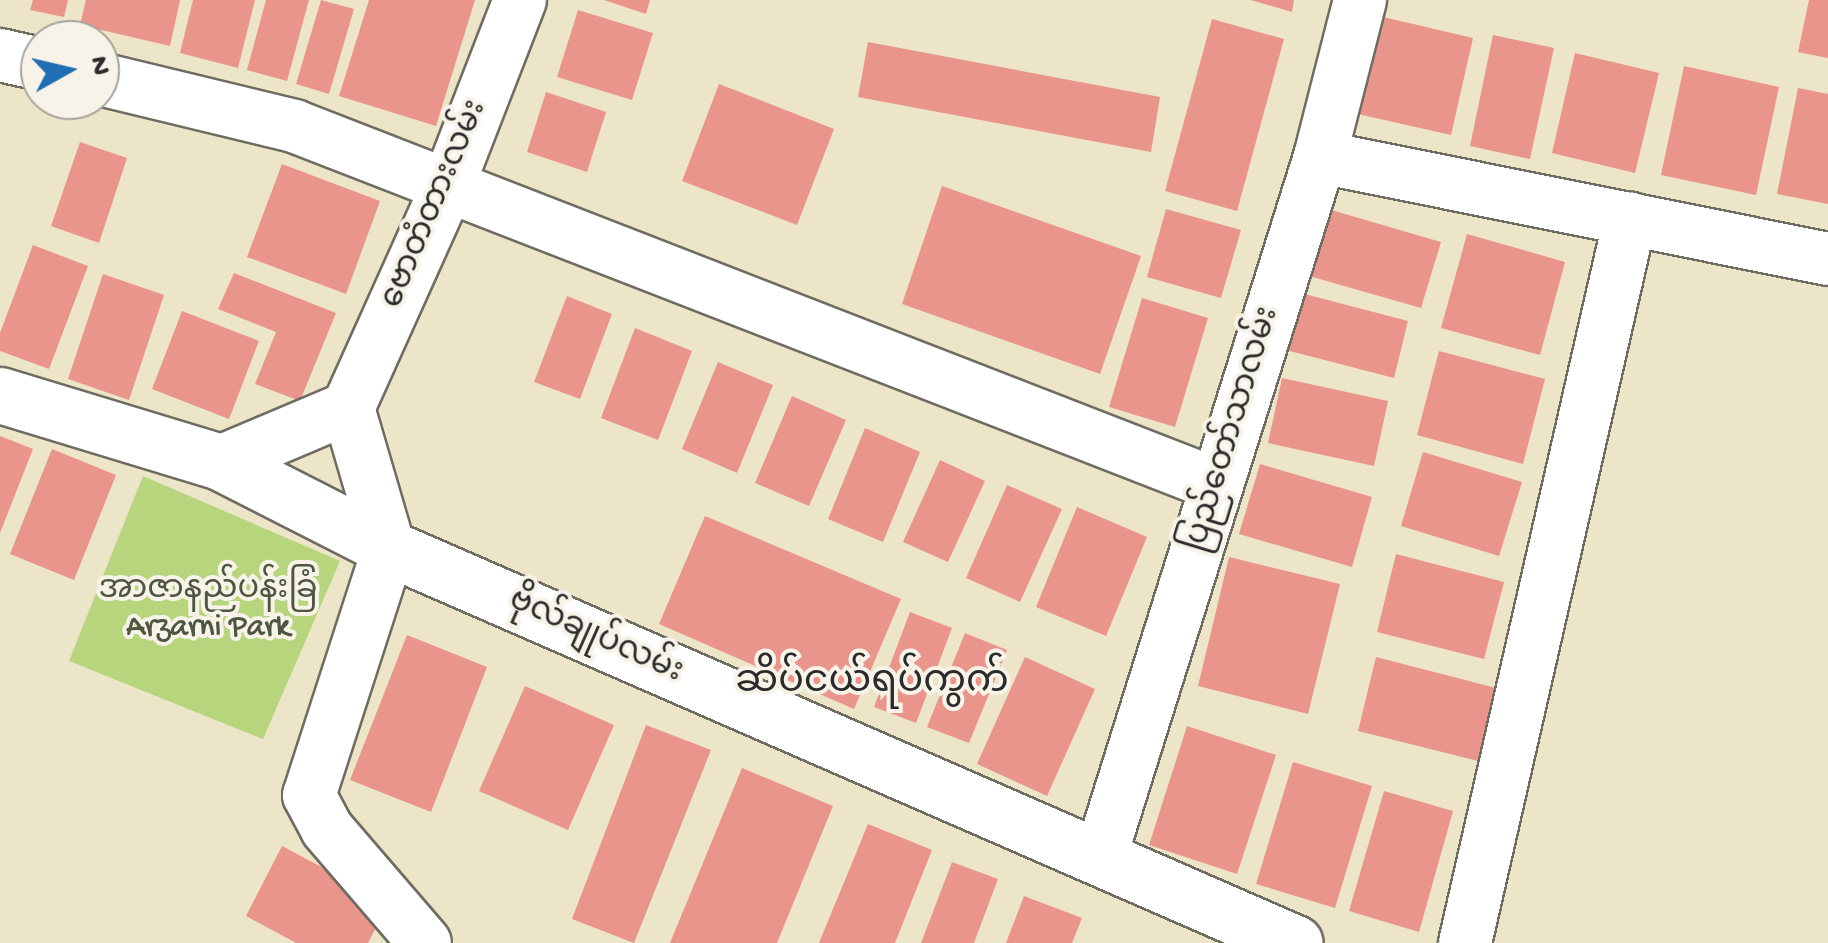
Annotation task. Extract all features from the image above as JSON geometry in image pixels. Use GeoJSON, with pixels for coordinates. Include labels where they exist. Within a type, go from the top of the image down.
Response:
{"type":"FeatureCollection","features":[{"type":"Feature","properties":{"kind":"main road","name":"ဗိုလ်ချုပ်လမ်း"},"geometry":{"type":"LineString","coordinates":[[0,395],[220,462],[389,548],[1296,943]]}},
{"type":"Feature","properties":{"kind":"street","name":"ဗောတံတားလမ်း"},"geometry":{"type":"LineString","coordinates":[[348,408],[449,183],[520,0]]}},
{"type":"Feature","properties":{"kind":"street","name":"ပြည်တော်သာလမ်း"},"geometry":{"type":"LineString","coordinates":[[1100,858],[1320,156],[1360,0]]}},
{"type":"Feature","properties":{"kind":"street"},"geometry":{"type":"LineString","coordinates":[[120,84],[294,126],[449,183],[1217,486]]}},
{"type":"Feature","properties":{"kind":"street"},"geometry":{"type":"LineString","coordinates":[[1320,156],[1828,260]]}},
{"type":"Feature","properties":{"kind":"street"},"geometry":{"type":"LineString","coordinates":[[1466,943],[1630,220]]}},
{"type":"Feature","properties":{"kind":"street"},"geometry":{"type":"LineString","coordinates":[[220,462],[348,408],[389,548],[309,795],[327,829],[424,943]]}},
{"type":"Feature","properties":{"kind":"green space","name":"အာဇာနည်ပန်းခြံ Arzarni Park"},"geometry":{"type":"Polygon","coordinates":[[[143,476],[340,561],[263,739],[69,661],[143,476]]]}},
{"type":"Feature","properties":{"kind":"building"},"geometry":{"type":"Polygon","coordinates":[[[33,0],[68,0],[64,17],[30,10],[33,0]]]}},
{"type":"Feature","properties":{"kind":"building"},"geometry":{"type":"Polygon","coordinates":[[[86,0],[180,0],[170,46],[120,34],[120,20],[81,20],[86,0]]]}},
{"type":"Feature","properties":{"kind":"building"},"geometry":{"type":"Polygon","coordinates":[[[193,0],[255,0],[238,68],[180,53],[193,0]]]}},
{"type":"Feature","properties":{"kind":"building"},"geometry":{"type":"Polygon","coordinates":[[[266,0],[309,0],[287,81],[247,70],[266,0]]]}},
{"type":"Feature","properties":{"kind":"building"},"geometry":{"type":"Polygon","coordinates":[[[321,0],[354,9],[329,94],[296,84],[321,0]]]}},
{"type":"Feature","properties":{"kind":"building"},"geometry":{"type":"Polygon","coordinates":[[[369,0],[475,0],[436,126],[339,96],[369,0]]]}},
{"type":"Feature","properties":{"kind":"building"},"geometry":{"type":"Polygon","coordinates":[[[604,0],[650,0],[646,14],[604,0]]]}},
{"type":"Feature","properties":{"kind":"building"},"geometry":{"type":"Polygon","coordinates":[[[1251,0],[1294,0],[1292,12],[1251,0]]]}},
{"type":"Feature","properties":{"kind":"building"},"geometry":{"type":"Polygon","coordinates":[[[1809,0],[1828,0],[1828,58],[1798,52],[1809,0]]]}},
{"type":"Feature","properties":{"kind":"building"},"geometry":{"type":"Polygon","coordinates":[[[578,10],[653,33],[632,100],[557,77],[578,10]]]}},
{"type":"Feature","properties":{"kind":"building"},"geometry":{"type":"Polygon","coordinates":[[[1362,12],[1473,38],[1451,135],[1340,110],[1362,12]]]}},
{"type":"Feature","properties":{"kind":"building"},"geometry":{"type":"Polygon","coordinates":[[[1212,19],[1284,39],[1237,211],[1165,191],[1212,19]]]}},
{"type":"Feature","properties":{"kind":"building"},"geometry":{"type":"Polygon","coordinates":[[[1493,35],[1554,48],[1530,159],[1470,146],[1493,35]]]}},
{"type":"Feature","properties":{"kind":"building"},"geometry":{"type":"Polygon","coordinates":[[[868,42],[1160,97],[1151,152],[858,97],[868,42]]]}},
{"type":"Feature","properties":{"kind":"building"},"geometry":{"type":"Polygon","coordinates":[[[1575,53],[1659,73],[1635,173],[1552,153],[1575,53]]]}},
{"type":"Feature","properties":{"kind":"building"},"geometry":{"type":"Polygon","coordinates":[[[1684,66],[1779,87],[1756,195],[1661,175],[1684,66]]]}},
{"type":"Feature","properties":{"kind":"building"},"geometry":{"type":"Polygon","coordinates":[[[719,84],[834,129],[797,225],[682,181],[719,84]]]}},
{"type":"Feature","properties":{"kind":"building"},"geometry":{"type":"Polygon","coordinates":[[[1798,88],[1828,94],[1828,204],[1777,194],[1798,88]]]}},
{"type":"Feature","properties":{"kind":"building"},"geometry":{"type":"Polygon","coordinates":[[[546,92],[606,112],[587,172],[527,152],[546,92]]]}},
{"type":"Feature","properties":{"kind":"building"},"geometry":{"type":"Polygon","coordinates":[[[80,142],[127,158],[99,243],[51,226],[80,142]]]}},
{"type":"Feature","properties":{"kind":"building"},"geometry":{"type":"Polygon","coordinates":[[[282,164],[380,201],[346,294],[247,257],[282,164]]]}},
{"type":"Feature","properties":{"kind":"building"},"geometry":{"type":"Polygon","coordinates":[[[942,186],[1141,256],[1100,374],[902,304],[942,186]]]}},
{"type":"Feature","properties":{"kind":"building"},"geometry":{"type":"Polygon","coordinates":[[[1321,207],[1441,242],[1421,308],[1302,274],[1321,207]]]}},
{"type":"Feature","properties":{"kind":"building"},"geometry":{"type":"Polygon","coordinates":[[[1166,209],[1241,230],[1221,298],[1147,277],[1166,209]]]}},
{"type":"Feature","properties":{"kind":"building"},"geometry":{"type":"Polygon","coordinates":[[[1467,234],[1565,262],[1540,355],[1441,328],[1467,234]]]}},
{"type":"Feature","properties":{"kind":"building"},"geometry":{"type":"Polygon","coordinates":[[[33,245],[88,266],[49,369],[0,351],[0,333],[33,245]]]}},
{"type":"Feature","properties":{"kind":"building"},"geometry":{"type":"Polygon","coordinates":[[[234,273],[336,313],[300,401],[255,384],[276,332],[218,309],[234,273]]]}},
{"type":"Feature","properties":{"kind":"building"},"geometry":{"type":"Polygon","coordinates":[[[103,274],[164,295],[129,400],[68,379],[103,274]]]}},
{"type":"Feature","properties":{"kind":"building"},"geometry":{"type":"Polygon","coordinates":[[[1297,292],[1408,321],[1394,378],[1282,349],[1297,292]]]}},
{"type":"Feature","properties":{"kind":"building"},"geometry":{"type":"Polygon","coordinates":[[[567,296],[612,314],[580,399],[534,382],[567,296]]]}},
{"type":"Feature","properties":{"kind":"building"},"geometry":{"type":"Polygon","coordinates":[[[1142,298],[1208,318],[1175,427],[1109,407],[1142,298]]]}},
{"type":"Feature","properties":{"kind":"building"},"geometry":{"type":"Polygon","coordinates":[[[182,311],[259,341],[229,419],[152,389],[182,311]]]}},
{"type":"Feature","properties":{"kind":"building"},"geometry":{"type":"Polygon","coordinates":[[[635,328],[692,351],[658,440],[601,418],[635,328]]]}},
{"type":"Feature","properties":{"kind":"building"},"geometry":{"type":"Polygon","coordinates":[[[1439,351],[1545,379],[1523,464],[1417,435],[1439,351]]]}},
{"type":"Feature","properties":{"kind":"building"},"geometry":{"type":"Polygon","coordinates":[[[718,362],[773,385],[737,473],[682,449],[718,362]]]}},
{"type":"Feature","properties":{"kind":"building"},"geometry":{"type":"Polygon","coordinates":[[[1282,378],[1388,401],[1374,466],[1268,443],[1282,378]]]}},
{"type":"Feature","properties":{"kind":"building"},"geometry":{"type":"Polygon","coordinates":[[[792,396],[846,420],[809,506],[755,483],[792,396]]]}},
{"type":"Feature","properties":{"kind":"building"},"geometry":{"type":"Polygon","coordinates":[[[865,428],[920,452],[883,542],[828,519],[865,428]]]}},
{"type":"Feature","properties":{"kind":"building"},"geometry":{"type":"Polygon","coordinates":[[[0,436],[33,449],[0,533],[0,436]]]}},
{"type":"Feature","properties":{"kind":"building"},"geometry":{"type":"Polygon","coordinates":[[[52,449],[116,475],[74,580],[10,554],[52,449]]]}},
{"type":"Feature","properties":{"kind":"building"},"geometry":{"type":"Polygon","coordinates":[[[1423,452],[1522,482],[1499,556],[1401,526],[1423,452]]]}},
{"type":"Feature","properties":{"kind":"building"},"geometry":{"type":"Polygon","coordinates":[[[940,460],[985,481],[948,562],[903,542],[940,460]]]}},
{"type":"Feature","properties":{"kind":"building"},"geometry":{"type":"Polygon","coordinates":[[[1260,464],[1372,497],[1352,567],[1239,534],[1260,464]]]}},
{"type":"Feature","properties":{"kind":"building"},"geometry":{"type":"Polygon","coordinates":[[[1007,485],[1062,509],[1020,602],[966,578],[1007,485]]]}},
{"type":"Feature","properties":{"kind":"building"},"geometry":{"type":"Polygon","coordinates":[[[1077,507],[1147,537],[1106,636],[1036,607],[1077,507]]]}},
{"type":"Feature","properties":{"kind":"building"},"geometry":{"type":"Polygon","coordinates":[[[705,516],[901,599],[854,709],[659,624],[705,516]]]}},
{"type":"Feature","properties":{"kind":"building"},"geometry":{"type":"Polygon","coordinates":[[[1396,554],[1504,582],[1484,659],[1377,632],[1396,554]]]}},
{"type":"Feature","properties":{"kind":"building"},"geometry":{"type":"Polygon","coordinates":[[[1229,557],[1340,584],[1308,714],[1198,686],[1229,557]]]}},
{"type":"Feature","properties":{"kind":"building"},"geometry":{"type":"Polygon","coordinates":[[[910,612],[952,628],[916,723],[874,707],[910,612]]]}},
{"type":"Feature","properties":{"kind":"building"},"geometry":{"type":"Polygon","coordinates":[[[965,633],[1007,650],[969,743],[927,727],[965,633]]]}},
{"type":"Feature","properties":{"kind":"building"},"geometry":{"type":"Polygon","coordinates":[[[407,635],[487,667],[431,812],[350,780],[407,635]]]}},
{"type":"Feature","properties":{"kind":"building"},"geometry":{"type":"Polygon","coordinates":[[[1025,657],[1095,689],[1047,796],[977,764],[1025,657]]]}},
{"type":"Feature","properties":{"kind":"building"},"geometry":{"type":"Polygon","coordinates":[[[1376,657],[1500,689],[1482,762],[1358,731],[1376,657]]]}},
{"type":"Feature","properties":{"kind":"building"},"geometry":{"type":"Polygon","coordinates":[[[525,686],[614,725],[568,830],[479,791],[525,686]]]}},
{"type":"Feature","properties":{"kind":"building"},"geometry":{"type":"Polygon","coordinates":[[[646,725],[711,750],[634,943],[572,919],[646,725]]]}},
{"type":"Feature","properties":{"kind":"building"},"geometry":{"type":"Polygon","coordinates":[[[1187,726],[1276,755],[1237,874],[1149,845],[1187,726]]]}},
{"type":"Feature","properties":{"kind":"building"},"geometry":{"type":"Polygon","coordinates":[[[1293,762],[1372,786],[1335,908],[1256,884],[1293,762]]]}},
{"type":"Feature","properties":{"kind":"building"},"geometry":{"type":"Polygon","coordinates":[[[742,768],[833,806],[777,943],[670,943],[742,768]]]}},
{"type":"Feature","properties":{"kind":"building"},"geometry":{"type":"Polygon","coordinates":[[[1384,791],[1453,811],[1419,932],[1349,911],[1384,791]]]}},
{"type":"Feature","properties":{"kind":"building"},"geometry":{"type":"Polygon","coordinates":[[[868,824],[932,850],[895,943],[819,943],[868,824]]]}},
{"type":"Feature","properties":{"kind":"building"},"geometry":{"type":"Polygon","coordinates":[[[282,846],[389,903],[368,943],[296,943],[246,916],[282,846]]]}},
{"type":"Feature","properties":{"kind":"building"},"geometry":{"type":"Polygon","coordinates":[[[952,862],[998,879],[974,943],[921,943],[952,862]]]}},
{"type":"Feature","properties":{"kind":"building"},"geometry":{"type":"Polygon","coordinates":[[[1024,896],[1082,918],[1072,943],[1006,943],[1024,896]]]}},
{"type":"Feature","properties":{"kind":"district","name":"ဆိပ်ငယ်ရပ်ကွက်"},"geometry":{"type":"Point","coordinates":[872,685]}}]}
